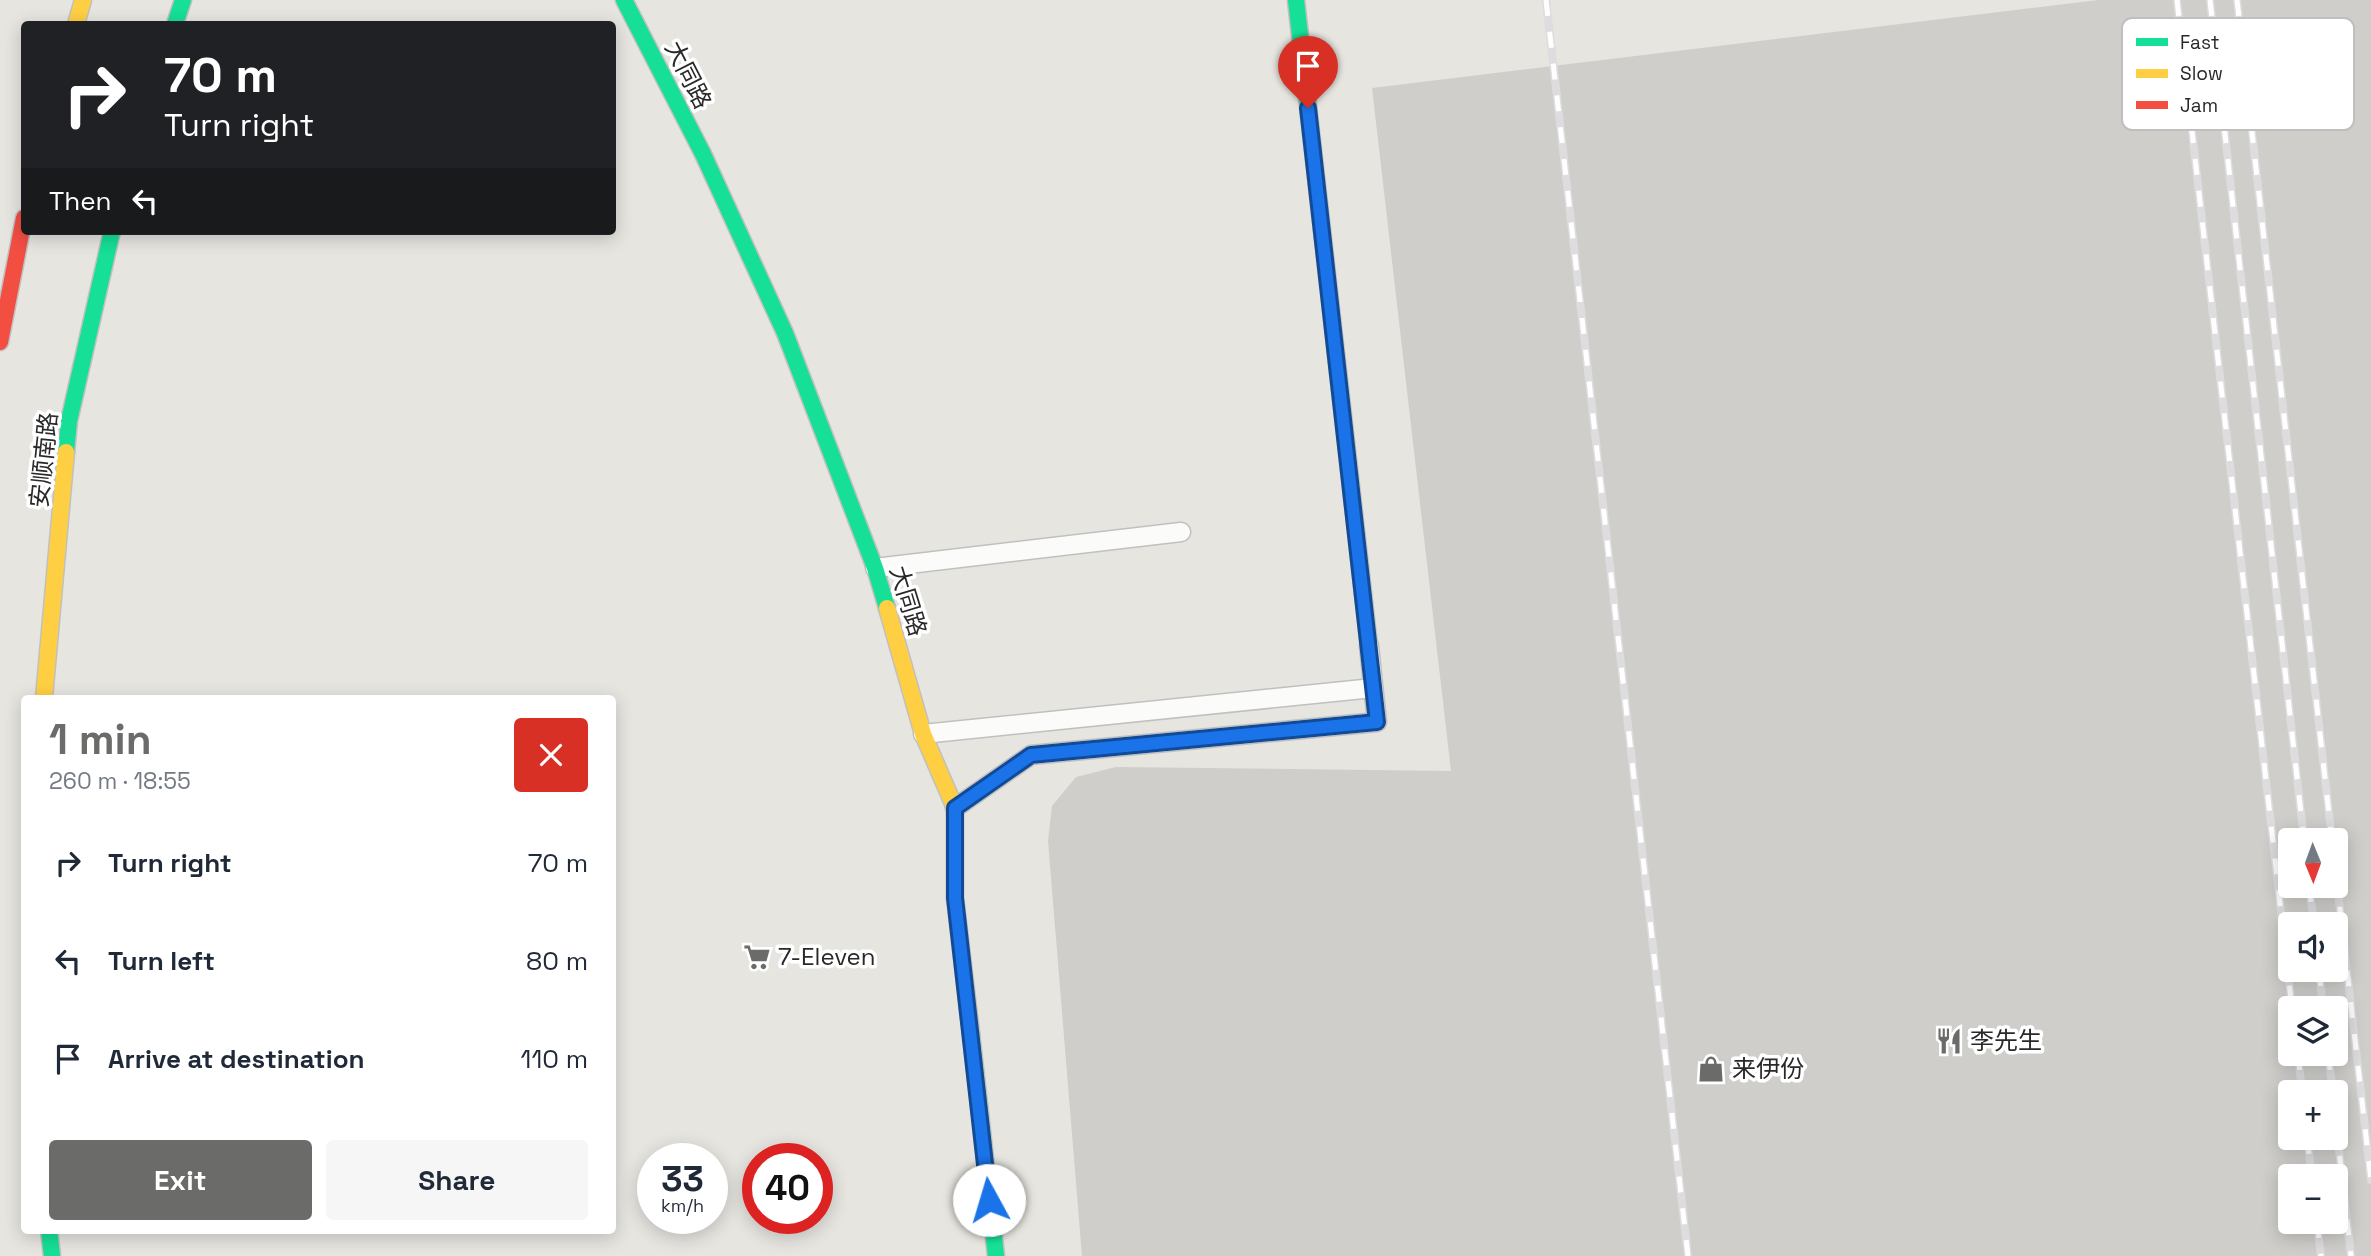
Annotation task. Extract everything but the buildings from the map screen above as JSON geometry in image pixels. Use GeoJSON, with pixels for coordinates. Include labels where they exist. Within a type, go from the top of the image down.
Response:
{"type":"FeatureCollection","features":[{"type":"Feature","properties":{"kind":"street"},"geometry":{"type":"LineString","coordinates":[[77,21],[83,0]]}},
{"type":"Feature","properties":{"kind":"street"},"geometry":{"type":"LineString","coordinates":[[176,21],[183,0]]}},
{"type":"Feature","properties":{"kind":"street","name":"大同路"},"geometry":{"type":"LineString","coordinates":[[624,0],[703,154],[785,332],[875,568],[923,734],[955,808],[955,898],[996,1256]]}},
{"type":"Feature","properties":{"kind":"street"},"geometry":{"type":"LineString","coordinates":[[1296,0],[1369,646]]}},
{"type":"Feature","properties":{"kind":"street"},"geometry":{"type":"LineString","coordinates":[[0,342],[21,234]]}},
{"type":"Feature","properties":{"kind":"street","name":"安顺南路"},"geometry":{"type":"LineString","coordinates":[[44,695],[69,421],[111,235]]}},
{"type":"Feature","properties":{"kind":"street"},"geometry":{"type":"LineString","coordinates":[[49,1234],[52,1256]]}},
{"type":"Feature","properties":{"kind":"lane"},"geometry":{"type":"LineString","coordinates":[[875,568],[1181,532]]}},
{"type":"Feature","properties":{"kind":"lane"},"geometry":{"type":"LineString","coordinates":[[955,808],[1031,755],[1377,722],[1369,646]]}},
{"type":"Feature","properties":{"kind":"lane"},"geometry":{"type":"LineString","coordinates":[[923,734],[1373,688]]}},
{"type":"Feature","properties":{"kind":"railway"},"geometry":{"type":"LineString","coordinates":[[1546,0],[1688,1256]]}},
{"type":"Feature","properties":{"kind":"railway"},"geometry":{"type":"LineString","coordinates":[[2177,0],[2179,18]]}},
{"type":"Feature","properties":{"kind":"railway"},"geometry":{"type":"LineString","coordinates":[[2210,0],[2212,18]]}},
{"type":"Feature","properties":{"kind":"railway"},"geometry":{"type":"LineString","coordinates":[[2237,0],[2239,18]]}},
{"type":"Feature","properties":{"kind":"railway"},"geometry":{"type":"LineString","coordinates":[[2192,130],[2291,996]]}},
{"type":"Feature","properties":{"kind":"railway"},"geometry":{"type":"LineString","coordinates":[[2225,130],[2303,828]]}},
{"type":"Feature","properties":{"kind":"railway"},"geometry":{"type":"LineString","coordinates":[[2252,130],[2331,828]]}},
{"type":"Feature","properties":{"kind":"railway"},"geometry":{"type":"LineString","coordinates":[[2311,898],[2312,912]]}},
{"type":"Feature","properties":{"kind":"railway"},"geometry":{"type":"LineString","coordinates":[[2339,898],[2371,1180]]}},
{"type":"Feature","properties":{"kind":"railway"},"geometry":{"type":"LineString","coordinates":[[2320,982],[2322,996]]}},
{"type":"Feature","properties":{"kind":"railway"},"geometry":{"type":"LineString","coordinates":[[2299,1066],[2301,1080]]}},
{"type":"Feature","properties":{"kind":"railway"},"geometry":{"type":"LineString","coordinates":[[2330,1066],[2331,1080]]}},
{"type":"Feature","properties":{"kind":"railway"},"geometry":{"type":"LineString","coordinates":[[2309,1150],[2310,1164]]}},
{"type":"Feature","properties":{"kind":"railway"},"geometry":{"type":"LineString","coordinates":[[2339,1150],[2351,1256]]}},
{"type":"Feature","properties":{"kind":"railway"},"geometry":{"type":"LineString","coordinates":[[2318,1234],[2321,1256]]}},
{"type":"Feature","properties":{"kind":"traffic: fast"},"geometry":{"type":"LineString","coordinates":[[176,21],[183,0]]}},
{"type":"Feature","properties":{"kind":"traffic: fast"},"geometry":{"type":"LineString","coordinates":[[624,0],[703,154],[785,333],[875,568],[887,608]]}},
{"type":"Feature","properties":{"kind":"traffic: fast"},"geometry":{"type":"LineString","coordinates":[[1296,0],[1369,646]]}},
{"type":"Feature","properties":{"kind":"traffic: fast"},"geometry":{"type":"LineString","coordinates":[[66,452],[69,421],[111,235]]}},
{"type":"Feature","properties":{"kind":"traffic: fast"},"geometry":{"type":"LineString","coordinates":[[971,1033],[996,1256]]}},
{"type":"Feature","properties":{"kind":"traffic: fast"},"geometry":{"type":"LineString","coordinates":[[49,1234],[52,1256]]}},
{"type":"Feature","properties":{"kind":"traffic: slow"},"geometry":{"type":"LineString","coordinates":[[77,21],[83,0]]}},
{"type":"Feature","properties":{"kind":"traffic: slow"},"geometry":{"type":"LineString","coordinates":[[44,695],[66,452]]}},
{"type":"Feature","properties":{"kind":"traffic: slow"},"geometry":{"type":"LineString","coordinates":[[887,608],[923,734],[955,808],[955,898],[971,1033]]}},
{"type":"Feature","properties":{"kind":"traffic: jam"},"geometry":{"type":"LineString","coordinates":[[0,342],[21,234]]}},
{"type":"Feature","properties":{"kind":"place","name":"7-Eleven"},"geometry":{"type":"Point","coordinates":[757,957]}},
{"type":"Feature","properties":{"kind":"place","name":"李先生"},"geometry":{"type":"Point","coordinates":[1949,1041]}},
{"type":"Feature","properties":{"kind":"place","name":"来伊份"},"geometry":{"type":"Point","coordinates":[1711,1069]}},
{"type":"Feature","properties":{"kind":"route"},"geometry":{"type":"LineString","coordinates":[[989,1200],[955,898],[955,808],[1031,755],[1377,722],[1308,108]]}}]}
